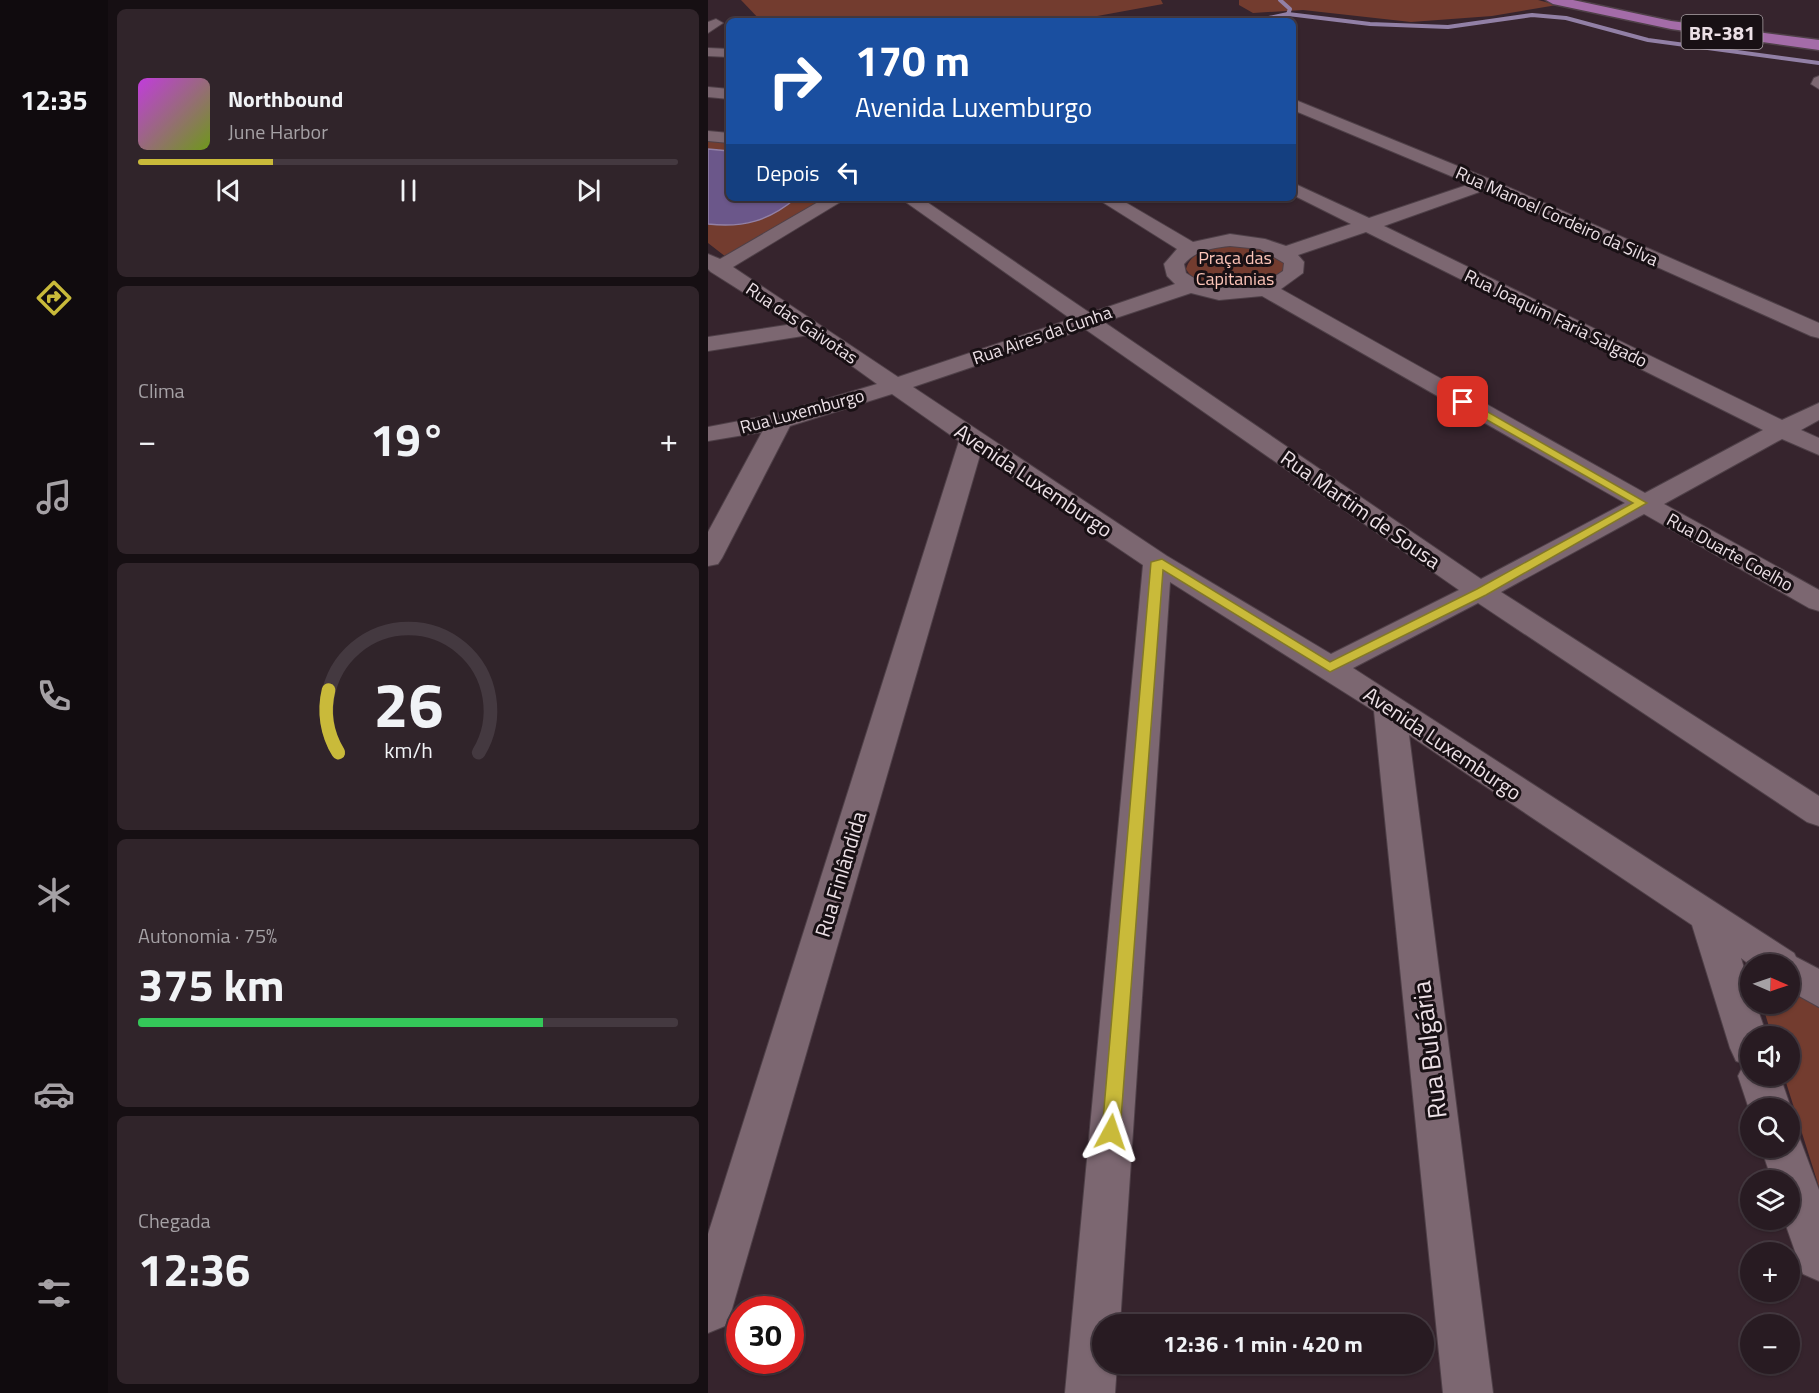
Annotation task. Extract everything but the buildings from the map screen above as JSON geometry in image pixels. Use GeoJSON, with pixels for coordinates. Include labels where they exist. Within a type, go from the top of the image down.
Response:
{"type":"FeatureCollection","features":[{"type":"Feature","properties":{"kind":"highway","name":"BR-381"},"geometry":{"type":"LineString","coordinates":[[1553,0],[1671,25],[1819,45]]}},
{"type":"Feature","properties":{"kind":"street"},"geometry":{"type":"LineString","coordinates":[[708,52],[726,53]]}},
{"type":"Feature","properties":{"kind":"street"},"geometry":{"type":"LineString","coordinates":[[708,92],[726,94]]}},
{"type":"Feature","properties":{"kind":"street","name":"Rua Manoel Cordeiro da Silva"},"geometry":{"type":"LineString","coordinates":[[1296,105],[1486,184],[1819,331]]}},
{"type":"Feature","properties":{"kind":"street"},"geometry":{"type":"LineString","coordinates":[[708,136],[726,138]]}},
{"type":"Feature","properties":{"kind":"street"},"geometry":{"type":"LineString","coordinates":[[1286,253],[1486,184]]}},
{"type":"Feature","properties":{"kind":"street","name":"Rua Joaquim Faria Salgado"},"geometry":{"type":"LineString","coordinates":[[1296,189],[1819,448]]}},
{"type":"Feature","properties":{"kind":"street"},"geometry":{"type":"LineString","coordinates":[[713,264],[832,201]]}},
{"type":"Feature","properties":{"kind":"street","name":"Rua Martim de Sousa"},"geometry":{"type":"LineString","coordinates":[[913,201],[1481,592],[1819,813]]}},
{"type":"Feature","properties":{"kind":"street"},"geometry":{"type":"LineString","coordinates":[[1110,201],[1191,249]]}},
{"type":"Feature","properties":{"kind":"street"},"geometry":{"type":"LineString","coordinates":[[1241,241],[1271,246],[1286,253],[1293,262],[1293,273],[1282,282],[1265,289],[1226,293],[1191,286],[1177,276],[1174,264],[1191,249],[1209,243],[1241,241]]}},
{"type":"Feature","properties":{"kind":"street","name":"Rua das Gaivotas"},"geometry":{"type":"LineString","coordinates":[[713,264],[813,328],[894,386]]}},
{"type":"Feature","properties":{"kind":"street","name":"Rua Aires da Cunha"},"geometry":{"type":"LineString","coordinates":[[894,386],[1191,286]]}},
{"type":"Feature","properties":{"kind":"street","name":"Rua Duarte Coelho"},"geometry":{"type":"LineString","coordinates":[[1265,289],[1819,602]]}},
{"type":"Feature","properties":{"kind":"street"},"geometry":{"type":"LineString","coordinates":[[708,344],[813,328]]}},
{"type":"Feature","properties":{"kind":"street","name":"Rua Luxemburgo"},"geometry":{"type":"LineString","coordinates":[[708,434],[780,421],[894,386]]}},
{"type":"Feature","properties":{"kind":"street","name":"Avenida Luxemburgo"},"geometry":{"type":"LineString","coordinates":[[894,386],[1157,562],[1330,667],[1764,954]]}},
{"type":"Feature","properties":{"kind":"street"},"geometry":{"type":"LineString","coordinates":[[1330,667],[1481,592],[1641,503],[1819,410]]}},
{"type":"Feature","properties":{"kind":"street"},"geometry":{"type":"LineString","coordinates":[[708,558],[780,421]]}},
{"type":"Feature","properties":{"kind":"street","name":"Rua Finlândida"},"geometry":{"type":"LineString","coordinates":[[708,1309],[972,439]]}},
{"type":"Feature","properties":{"kind":"street"},"geometry":{"type":"LineString","coordinates":[[1090,1393],[1157,562]]}},
{"type":"Feature","properties":{"kind":"street","name":"Rua Bulgária"},"geometry":{"type":"LineString","coordinates":[[1390,708],[1468,1393]]}},
{"type":"Feature","properties":{"kind":"street"},"geometry":{"type":"LineString","coordinates":[[1708,919],[1743,1026]]}},
{"type":"Feature","properties":{"kind":"street"},"geometry":{"type":"LineString","coordinates":[[1800,978],[1819,990]]}},
{"type":"Feature","properties":{"kind":"street"},"geometry":{"type":"LineString","coordinates":[[1786,1158],[1819,1258]]}},
{"type":"Feature","properties":{"kind":"green space"},"geometry":{"type":"Polygon","coordinates":[[[741,0],[1161,0],[1163,4],[1086,18],[758,18],[741,0]]]}},
{"type":"Feature","properties":{"kind":"green space"},"geometry":{"type":"Polygon","coordinates":[[[1239,0],[1538,0],[1557,5],[1492,16],[1411,22],[1303,10],[1253,13],[1239,5],[1239,0]]]}},
{"type":"Feature","properties":{"kind":"green space"},"geometry":{"type":"Polygon","coordinates":[[[708,140],[726,142],[726,201],[821,201],[726,257],[708,243],[708,140]]]}},
{"type":"Feature","properties":{"kind":"green space","name":"Praça das Capitanias"},"geometry":{"type":"Polygon","coordinates":[[[1224,246],[1249,246],[1266,250],[1280,258],[1285,265],[1279,275],[1268,283],[1238,289],[1206,284],[1194,278],[1186,269],[1188,263],[1196,255],[1224,246]]]}},
{"type":"Feature","properties":{"kind":"green space"},"geometry":{"type":"Polygon","coordinates":[[[1800,996],[1819,1008],[1819,1187],[1800,1127],[1800,1098],[1791,1098],[1787,1086],[1800,1086],[1800,1026],[1769,1026],[1765,1014],[1800,1014],[1800,996]]]}},
{"type":"Feature","properties":{"kind":"shaded area"},"geometry":{"type":"Polygon","coordinates":[[[708,149],[726,151],[726,201],[792,201],[776,212],[755,221],[733,225],[708,224],[708,149]]]}},
{"type":"Feature","properties":{"kind":"waterway"},"geometry":{"type":"LineString","coordinates":[[1280,0],[1290,9],[1288,14]]}},
{"type":"Feature","properties":{"kind":"waterway"},"geometry":{"type":"LineString","coordinates":[[1269,18],[1288,14]]}},
{"type":"Feature","properties":{"kind":"waterway"},"geometry":{"type":"LineString","coordinates":[[1288,14],[1370,24],[1448,27],[1532,15],[1566,18],[1648,40],[1819,63]]}},
{"type":"Feature","properties":{"kind":"route"},"geometry":{"type":"LineString","coordinates":[[1111,1132],[1157,562],[1330,667],[1481,592],[1641,503],[1463,402]]}}]}
